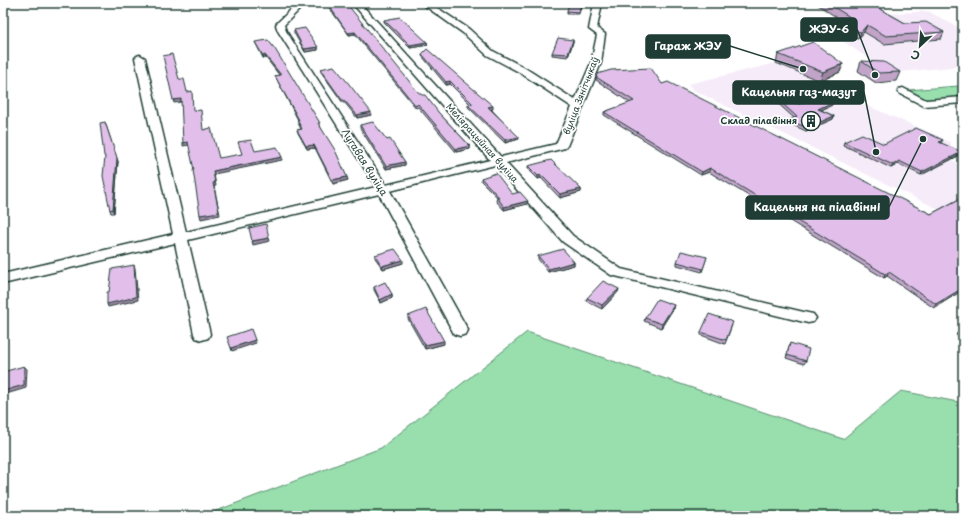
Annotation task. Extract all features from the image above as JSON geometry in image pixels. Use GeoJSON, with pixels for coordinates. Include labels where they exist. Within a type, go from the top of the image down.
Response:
{"type":"FeatureCollection","features":[{"type":"Feature","properties":{"kind":"street","name":"Лугавая вуліца"},"geometry":{"type":"LineString","coordinates":[[302,3],[280,25],[282,31],[383,190],[460,330]]}},
{"type":"Feature","properties":{"kind":"street","name":"Меліярацыйная вуліца"},"geometry":{"type":"LineString","coordinates":[[356,3],[568,239],[616,272],[808,318]]}},
{"type":"Feature","properties":{"kind":"street"},"geometry":{"type":"LineString","coordinates":[[425,3],[466,31],[490,54],[522,70],[578,106]]}},
{"type":"Feature","properties":{"kind":"street","name":"вуліца Зянітчыкаў"},"geometry":{"type":"LineString","coordinates":[[499,161],[561,146],[596,63],[601,34],[594,29],[598,3]]}},
{"type":"Feature","properties":{"kind":"street"},"geometry":{"type":"LineString","coordinates":[[140,58],[202,334]]}},
{"type":"Feature","properties":{"kind":"street"},"geometry":{"type":"LineString","coordinates":[[903,91],[924,103],[963,100]]}},
{"type":"Feature","properties":{"kind":"street"},"geometry":{"type":"LineString","coordinates":[[3,279],[383,190],[499,161]]}},
{"type":"Feature","properties":{"kind":"shaded area"},"geometry":{"type":"Polygon","coordinates":[[[928,11],[963,30],[963,66],[890,73],[811,20],[928,11]]]}},
{"type":"Feature","properties":{"kind":"shaded area"},"geometry":{"type":"Polygon","coordinates":[[[776,63],[820,81],[814,83],[936,135],[951,143],[949,158],[963,167],[963,199],[942,211],[693,90],[688,84],[776,63]]]}},
{"type":"Feature","properties":{"kind":"green space"},"geometry":{"type":"Polygon","coordinates":[[[958,86],[963,87],[963,98],[927,101],[908,90],[958,86]]]}},
{"type":"Feature","properties":{"kind":"green space"},"geometry":{"type":"Polygon","coordinates":[[[527,332],[843,439],[901,391],[963,403],[963,516],[203,516],[381,448],[527,332]]]}},
{"type":"Feature","properties":{"kind":"building"},"geometry":{"type":"Polygon","coordinates":[[[569,3],[581,3],[579,12],[567,11],[569,3]]]}},
{"type":"Feature","properties":{"kind":"building"},"geometry":{"type":"Polygon","coordinates":[[[827,3],[870,3],[905,23],[926,22],[944,32],[886,36],[867,25],[861,32],[841,28],[850,17],[827,3]]]}},
{"type":"Feature","properties":{"kind":"building"},"geometry":{"type":"Polygon","coordinates":[[[347,4],[417,91],[422,95],[425,95],[439,113],[470,146],[456,149],[418,104],[416,106],[355,32],[348,33],[329,6],[347,4]]]}},
{"type":"Feature","properties":{"kind":"building"},"geometry":{"type":"Polygon","coordinates":[[[400,17],[427,42],[410,45],[384,20],[400,17]]]}},
{"type":"Feature","properties":{"kind":"building"},"geometry":{"type":"Polygon","coordinates":[[[305,28],[318,47],[304,49],[294,30],[305,28]]]}},
{"type":"Feature","properties":{"kind":"building"},"geometry":{"type":"Polygon","coordinates":[[[558,38],[573,40],[568,54],[552,53],[558,38]]]}},
{"type":"Feature","properties":{"kind":"building"},"geometry":{"type":"Polygon","coordinates":[[[268,40],[320,123],[318,123],[335,150],[347,177],[332,180],[314,145],[306,146],[297,130],[302,129],[297,120],[299,120],[275,76],[281,75],[265,55],[263,56],[255,42],[268,40]]]}},
{"type":"Feature","properties":{"kind":"building"},"geometry":{"type":"Polygon","coordinates":[[[813,42],[843,64],[823,72],[778,54],[813,42]]]}},
{"type":"Feature","properties":{"kind":"building"},"geometry":{"type":"Polygon","coordinates":[[[427,49],[493,106],[488,107],[519,137],[505,140],[468,105],[473,104],[450,81],[446,82],[422,54],[427,49]]]}},
{"type":"Feature","properties":{"kind":"building"},"geometry":{"type":"Polygon","coordinates":[[[172,54],[179,79],[184,79],[187,92],[192,91],[193,111],[201,110],[203,130],[211,128],[219,158],[242,154],[238,142],[251,140],[255,151],[277,147],[282,157],[213,171],[215,183],[213,183],[219,212],[200,215],[194,170],[188,142],[183,143],[181,99],[173,100],[163,56],[172,54]]]}},
{"type":"Feature","properties":{"kind":"building"},"geometry":{"type":"Polygon","coordinates":[[[861,61],[884,62],[900,72],[879,73],[861,61]]]}},
{"type":"Feature","properties":{"kind":"building"},"geometry":{"type":"Polygon","coordinates":[[[334,66],[371,112],[357,115],[344,100],[342,100],[320,69],[334,66]]]}},
{"type":"Feature","properties":{"kind":"building"},"geometry":{"type":"Polygon","coordinates":[[[651,68],[662,84],[668,82],[931,214],[963,197],[963,288],[936,304],[889,272],[885,274],[710,168],[702,172],[604,112],[634,101],[596,77],[597,74],[611,70],[651,68]]]}},
{"type":"Feature","properties":{"kind":"building"},"geometry":{"type":"Polygon","coordinates":[[[773,95],[799,104],[818,96],[833,102],[818,109],[834,116],[807,128],[789,120],[797,117],[773,95]]]}},
{"type":"Feature","properties":{"kind":"building"},"geometry":{"type":"Polygon","coordinates":[[[105,122],[117,158],[113,209],[110,210],[103,176],[105,156],[100,123],[105,122]]]}},
{"type":"Feature","properties":{"kind":"building"},"geometry":{"type":"Polygon","coordinates":[[[373,122],[387,140],[390,139],[405,162],[386,166],[360,125],[373,122]]]}},
{"type":"Feature","properties":{"kind":"building"},"geometry":{"type":"Polygon","coordinates":[[[916,128],[943,140],[939,142],[962,152],[922,172],[899,161],[893,165],[844,142],[862,134],[884,144],[916,128]]]}},
{"type":"Feature","properties":{"kind":"building"},"geometry":{"type":"Polygon","coordinates":[[[551,160],[581,189],[560,194],[541,175],[538,176],[528,166],[551,160]]]}},
{"type":"Feature","properties":{"kind":"building"},"geometry":{"type":"Polygon","coordinates":[[[496,173],[512,194],[520,192],[528,201],[504,207],[497,197],[499,197],[481,178],[496,173]]]}},
{"type":"Feature","properties":{"kind":"building"},"geometry":{"type":"Polygon","coordinates":[[[266,224],[269,238],[252,241],[249,228],[266,224]]]}},
{"type":"Feature","properties":{"kind":"building"},"geometry":{"type":"Polygon","coordinates":[[[395,249],[403,260],[382,266],[375,255],[395,249]]]}},
{"type":"Feature","properties":{"kind":"building"},"geometry":{"type":"Polygon","coordinates":[[[563,249],[574,262],[549,269],[538,256],[563,249]]]}},
{"type":"Feature","properties":{"kind":"building"},"geometry":{"type":"Polygon","coordinates":[[[681,251],[707,257],[703,269],[677,262],[681,251]]]}},
{"type":"Feature","properties":{"kind":"building"},"geometry":{"type":"Polygon","coordinates":[[[134,265],[136,297],[107,304],[107,292],[109,292],[112,269],[134,265]]]}},
{"type":"Feature","properties":{"kind":"building"},"geometry":{"type":"Polygon","coordinates":[[[603,281],[619,289],[602,305],[587,298],[603,281]]]}},
{"type":"Feature","properties":{"kind":"building"},"geometry":{"type":"Polygon","coordinates":[[[385,282],[392,294],[380,300],[374,287],[385,282]]]}},
{"type":"Feature","properties":{"kind":"building"},"geometry":{"type":"Polygon","coordinates":[[[657,299],[674,305],[662,324],[645,318],[657,299]]]}},
{"type":"Feature","properties":{"kind":"building"},"geometry":{"type":"Polygon","coordinates":[[[426,309],[444,341],[425,345],[408,316],[426,309]]]}},
{"type":"Feature","properties":{"kind":"building"},"geometry":{"type":"Polygon","coordinates":[[[709,314],[733,322],[726,340],[701,332],[709,314]]]}},
{"type":"Feature","properties":{"kind":"building"},"geometry":{"type":"Polygon","coordinates":[[[251,329],[255,340],[231,348],[227,337],[251,329]]]}},
{"type":"Feature","properties":{"kind":"building"},"geometry":{"type":"Polygon","coordinates":[[[963,330],[963,335],[958,332],[963,330]]]}},
{"type":"Feature","properties":{"kind":"building"},"geometry":{"type":"Polygon","coordinates":[[[790,343],[809,349],[806,361],[787,355],[790,343]]]}},
{"type":"Feature","properties":{"kind":"building"},"geometry":{"type":"Polygon","coordinates":[[[24,366],[24,385],[3,391],[3,372],[24,366]]]}},
{"type":"Feature","properties":{"kind":"place","name":"Гараж ЖЭУ"},"geometry":{"type":"Point","coordinates":[803,69]}},
{"type":"Feature","properties":{"kind":"place","name":"ЖЭУ-6"},"geometry":{"type":"Point","coordinates":[875,75]}},
{"type":"Feature","properties":{"kind":"place","name":"Склад пілавіння"},"geometry":{"type":"Point","coordinates":[811,121]}},
{"type":"Feature","properties":{"kind":"place","name":"Кацельня на пілавінні"},"geometry":{"type":"Point","coordinates":[923,139]}},
{"type":"Feature","properties":{"kind":"place","name":"Кацельня газ-мазут"},"geometry":{"type":"Point","coordinates":[876,152]}}]}
